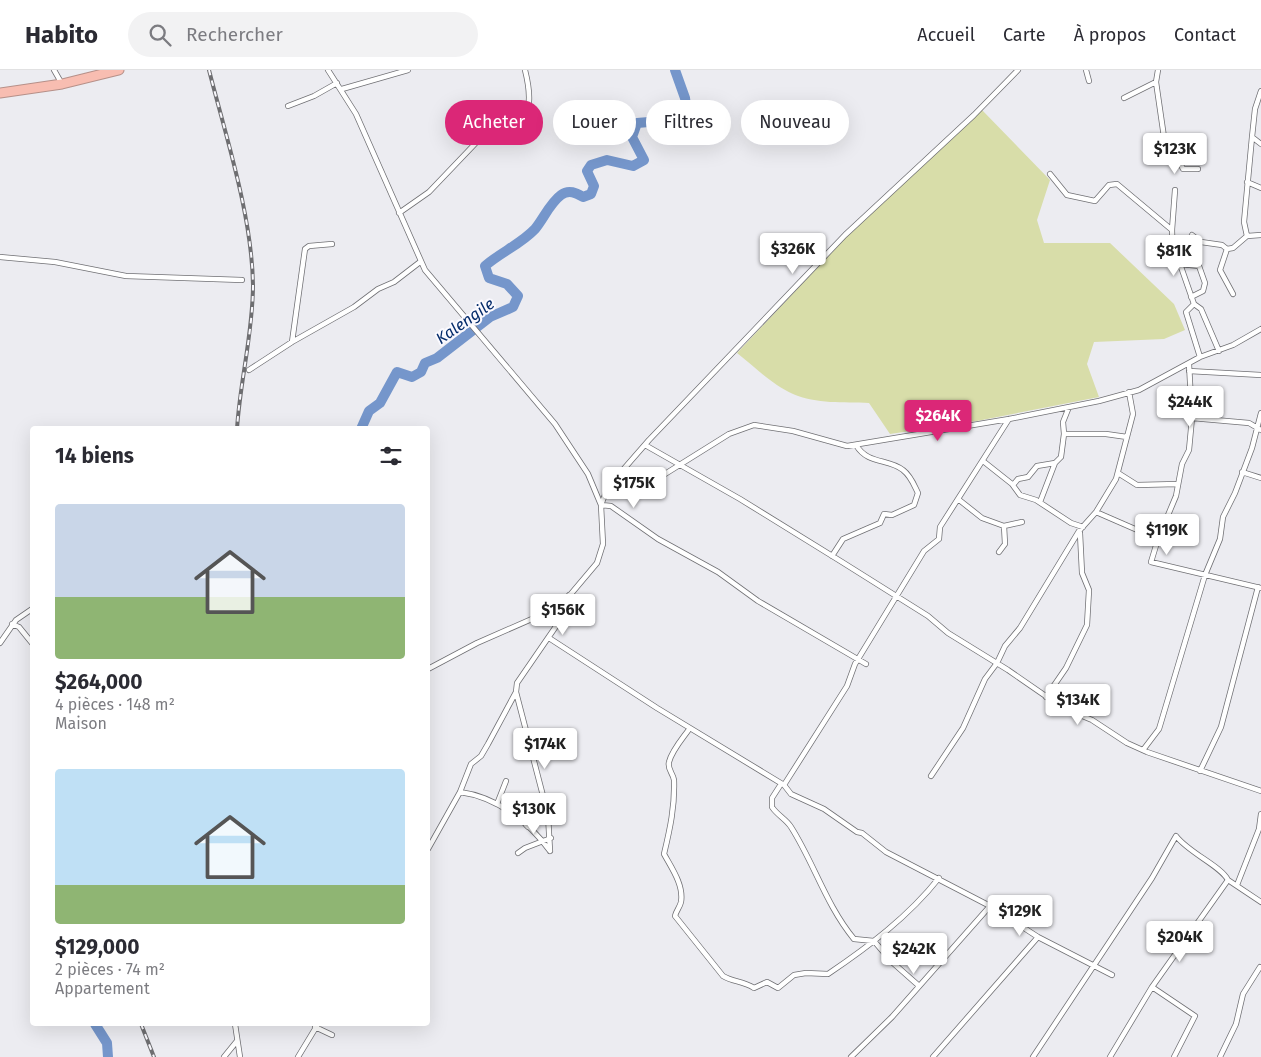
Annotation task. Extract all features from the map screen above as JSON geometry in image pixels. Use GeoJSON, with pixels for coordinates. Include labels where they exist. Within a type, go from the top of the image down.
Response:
{"type":"FeatureCollection","features":[{"type":"Feature","properties":{"kind":"highway"},"geometry":{"type":"LineString","coordinates":[[0,93],[62,84],[119,70]]}},
{"type":"Feature","properties":{"kind":"street"},"geometry":{"type":"LineString","coordinates":[[54,70],[62,84]]}},
{"type":"Feature","properties":{"kind":"street"},"geometry":{"type":"LineString","coordinates":[[328,70],[342,89],[356,114],[420,262],[472,327],[555,424],[588,474],[601,505],[603,544],[597,563],[570,595],[550,611],[476,643],[430,668]]}},
{"type":"Feature","properties":{"kind":"street"},"geometry":{"type":"LineString","coordinates":[[342,89],[408,70]]}},
{"type":"Feature","properties":{"kind":"street"},"geometry":{"type":"LineString","coordinates":[[400,213],[429,192],[492,126],[516,124],[526,115],[530,104],[526,70]]}},
{"type":"Feature","properties":{"kind":"street"},"geometry":{"type":"LineString","coordinates":[[601,505],[608,487],[645,445],[845,235],[974,115],[1018,70]]}},
{"type":"Feature","properties":{"kind":"street"},"geometry":{"type":"LineString","coordinates":[[1086,70],[1089,81]]}},
{"type":"Feature","properties":{"kind":"street"},"geometry":{"type":"LineString","coordinates":[[1158,70],[1156,82],[1165,144],[1176,154],[1182,169],[1198,169]]}},
{"type":"Feature","properties":{"kind":"street"},"geometry":{"type":"LineString","coordinates":[[1124,98],[1156,82]]}},
{"type":"Feature","properties":{"kind":"street"},"geometry":{"type":"LineString","coordinates":[[288,106],[314,96],[337,83]]}},
{"type":"Feature","properties":{"kind":"street"},"geometry":{"type":"LineString","coordinates":[[1247,236],[1244,222],[1247,182],[1255,109],[1261,90]]}},
{"type":"Feature","properties":{"kind":"street"},"geometry":{"type":"LineString","coordinates":[[1252,137],[1261,144]]}},
{"type":"Feature","properties":{"kind":"street"},"geometry":{"type":"LineString","coordinates":[[1050,174],[1067,196],[1095,201],[1109,185],[1117,184],[1172,230]]}},
{"type":"Feature","properties":{"kind":"street"},"geometry":{"type":"LineString","coordinates":[[1247,182],[1261,188]]}},
{"type":"Feature","properties":{"kind":"street"},"geometry":{"type":"LineString","coordinates":[[1175,190],[1172,230],[1173,257],[1180,264],[1194,304],[1203,313],[1219,351]]}},
{"type":"Feature","properties":{"kind":"street"},"geometry":{"type":"LineString","coordinates":[[1192,235],[1201,242],[1222,245],[1227,249],[1233,248],[1247,236],[1261,235]]}},
{"type":"Feature","properties":{"kind":"street"},"geometry":{"type":"LineString","coordinates":[[292,342],[306,249],[309,246],[332,244]]}},
{"type":"Feature","properties":{"kind":"street"},"geometry":{"type":"LineString","coordinates":[[1227,249],[1220,270],[1233,294]]}},
{"type":"Feature","properties":{"kind":"street"},"geometry":{"type":"LineString","coordinates":[[0,257],[55,262],[126,276],[242,280]]}},
{"type":"Feature","properties":{"kind":"street"},"geometry":{"type":"LineString","coordinates":[[249,370],[292,342],[354,307],[378,289],[394,282],[420,262]]}},
{"type":"Feature","properties":{"kind":"street"},"geometry":{"type":"LineString","coordinates":[[1180,264],[1199,266],[1205,282],[1203,291],[1191,297]]}},
{"type":"Feature","properties":{"kind":"street"},"geometry":{"type":"LineString","coordinates":[[1194,304],[1186,312],[1200,357]]}},
{"type":"Feature","properties":{"kind":"street"},"geometry":{"type":"LineString","coordinates":[[608,487],[638,483],[665,474],[729,434],[754,425],[793,431],[846,446],[1069,407],[1139,390],[1200,357],[1219,351],[1261,329]]}},
{"type":"Feature","properties":{"kind":"street"},"geometry":{"type":"LineString","coordinates":[[1189,364],[1192,418],[1189,450],[1182,464],[1176,496],[1150,562],[1259,587],[1221,727],[1200,771]]}},
{"type":"Feature","properties":{"kind":"street"},"geometry":{"type":"LineString","coordinates":[[1189,371],[1261,376]]}},
{"type":"Feature","properties":{"kind":"street"},"geometry":{"type":"LineString","coordinates":[[932,776],[963,728],[985,679],[997,663],[1005,646],[1020,628],[1081,529],[1096,512],[1118,473],[1132,414],[1129,392]]}},
{"type":"Feature","properties":{"kind":"street"},"geometry":{"type":"LineString","coordinates":[[1040,502],[1055,463],[1061,457],[1064,434],[1063,422],[1069,407]]}},
{"type":"Feature","properties":{"kind":"street"},"geometry":{"type":"LineString","coordinates":[[1143,750],[1159,729],[1205,575],[1220,539],[1223,517],[1235,493],[1259,429],[1261,413]]}},
{"type":"Feature","properties":{"kind":"street"},"geometry":{"type":"LineString","coordinates":[[1192,418],[1249,423],[1259,429]]}},
{"type":"Feature","properties":{"kind":"street"},"geometry":{"type":"LineString","coordinates":[[918,985],[892,962],[874,941],[854,939],[832,910],[819,878],[790,825],[772,807],[772,798],[847,686],[858,660],[924,550],[939,539],[940,527],[1009,419]]}},
{"type":"Feature","properties":{"kind":"street"},"geometry":{"type":"LineString","coordinates":[[1064,434],[1106,434],[1127,437]]}},
{"type":"Feature","properties":{"kind":"street"},"geometry":{"type":"LineString","coordinates":[[645,445],[832,556],[928,616],[948,633],[1046,696],[1143,750],[1261,791]]}},
{"type":"Feature","properties":{"kind":"street"},"geometry":{"type":"LineString","coordinates":[[832,556],[843,538],[880,523],[884,514],[892,515],[914,505],[918,493],[910,477],[903,470],[890,463],[881,463],[872,459],[856,445]]}},
{"type":"Feature","properties":{"kind":"street"},"geometry":{"type":"LineString","coordinates":[[984,460],[1013,485],[1020,495],[1040,502],[1081,529]]}},
{"type":"Feature","properties":{"kind":"street"},"geometry":{"type":"LineString","coordinates":[[1013,485],[1018,479],[1028,477],[1037,466],[1055,463]]}},
{"type":"Feature","properties":{"kind":"street"},"geometry":{"type":"LineString","coordinates":[[1242,472],[1261,478]]}},
{"type":"Feature","properties":{"kind":"street"},"geometry":{"type":"LineString","coordinates":[[1118,473],[1137,485],[1178,484]]}},
{"type":"Feature","properties":{"kind":"street"},"geometry":{"type":"LineString","coordinates":[[958,499],[982,518],[1004,526],[1022,522]]}},
{"type":"Feature","properties":{"kind":"street"},"geometry":{"type":"LineString","coordinates":[[601,505],[611,506],[658,539],[718,572],[758,601],[866,664]]}},
{"type":"Feature","properties":{"kind":"street"},"geometry":{"type":"LineString","coordinates":[[1096,512],[1158,539],[1161,537],[1173,538]]}},
{"type":"Feature","properties":{"kind":"street"},"geometry":{"type":"LineString","coordinates":[[999,552],[1005,544],[1004,526]]}},
{"type":"Feature","properties":{"kind":"street"},"geometry":{"type":"LineString","coordinates":[[1046,696],[1066,668],[1087,625],[1089,590],[1082,573],[1081,529]]}},
{"type":"Feature","properties":{"kind":"street"},"geometry":{"type":"LineString","coordinates":[[460,792],[476,794],[497,804],[522,820],[544,842],[550,851],[551,838],[548,813],[516,692],[517,683],[549,638],[561,618],[570,595]]}},
{"type":"Feature","properties":{"kind":"street"},"geometry":{"type":"LineString","coordinates":[[0,643],[12,624],[30,610]]}},
{"type":"Feature","properties":{"kind":"street"},"geometry":{"type":"LineString","coordinates":[[12,624],[20,627],[30,640]]}},
{"type":"Feature","properties":{"kind":"street"},"geometry":{"type":"LineString","coordinates":[[549,638],[782,785],[791,794],[824,809],[857,832],[862,833],[886,852],[939,878],[990,906],[1038,937],[1112,975]]}},
{"type":"Feature","properties":{"kind":"street"},"geometry":{"type":"LineString","coordinates":[[430,845],[460,792],[471,764],[481,756],[516,692]]}},
{"type":"Feature","properties":{"kind":"street"},"geometry":{"type":"LineString","coordinates":[[690,728],[671,756],[668,765],[674,780],[673,822],[666,839],[664,854],[674,870],[682,895],[681,904],[675,916],[718,973],[732,982],[740,981],[754,988],[768,982],[781,987],[794,976],[806,973],[828,974],[874,941],[926,894],[939,878]]}},
{"type":"Feature","properties":{"kind":"street"},"geometry":{"type":"LineString","coordinates":[[497,804],[500,792],[506,781]]}},
{"type":"Feature","properties":{"kind":"street"},"geometry":{"type":"LineString","coordinates":[[522,820],[528,827],[548,813]]}},
{"type":"Feature","properties":{"kind":"street"},"geometry":{"type":"LineString","coordinates":[[1237,885],[1258,830],[1261,814]]}},
{"type":"Feature","properties":{"kind":"street"},"geometry":{"type":"LineString","coordinates":[[1033,1057],[1161,865],[1176,836],[1190,851],[1218,868],[1228,880],[1261,902]]}},
{"type":"Feature","properties":{"kind":"street"},"geometry":{"type":"LineString","coordinates":[[518,853],[525,848],[551,838]]}},
{"type":"Feature","properties":{"kind":"street"},"geometry":{"type":"LineString","coordinates":[[1110,1057],[1152,987],[1228,880]]}},
{"type":"Feature","properties":{"kind":"street"},"geometry":{"type":"LineString","coordinates":[[851,1057],[892,1017],[918,985],[990,906]]}},
{"type":"Feature","properties":{"kind":"street"},"geometry":{"type":"LineString","coordinates":[[933,1057],[1038,937]]}},
{"type":"Feature","properties":{"kind":"street"},"geometry":{"type":"LineString","coordinates":[[1220,1057],[1236,1024],[1243,994],[1260,967]]}},
{"type":"Feature","properties":{"kind":"street"},"geometry":{"type":"LineString","coordinates":[[1152,987],[1195,1016],[1174,1057]]}},
{"type":"Feature","properties":{"kind":"street"},"geometry":{"type":"LineString","coordinates":[[235,1026],[240,1057]]}},
{"type":"Feature","properties":{"kind":"street"},"geometry":{"type":"LineString","coordinates":[[298,1057],[316,1026],[332,1035]]}},
{"type":"Feature","properties":{"kind":"street"},"geometry":{"type":"LineString","coordinates":[[224,1057],[238,1041]]}},
{"type":"Feature","properties":{"kind":"green space"},"geometry":{"type":"Polygon","coordinates":[[[982,110],[1050,180],[1037,220],[1044,243],[1110,243],[1174,304],[1185,330],[1164,339],[1094,342],[1087,364],[1099,397],[977,421],[890,434],[869,403],[821,401],[793,394],[771,381],[737,353],[847,236],[982,110]]]}},
{"type":"Feature","properties":{"kind":"waterway","name":"Kalengile"},"geometry":{"type":"LineString","coordinates":[[362,426],[369,411],[380,403],[397,372],[412,377],[421,372],[425,363],[437,358],[490,317],[513,307],[518,296],[507,284],[489,278],[485,266],[535,229],[561,195],[570,192],[583,197],[591,194],[594,186],[587,171],[591,165],[607,160],[633,166],[644,160],[632,137],[637,123],[649,122],[682,136],[689,127],[685,98],[675,70]]}},
{"type":"Feature","properties":{"kind":"waterway","name":"Kalengile"},"geometry":{"type":"LineString","coordinates":[[96,1026],[107,1043],[108,1057]]}},
{"type":"Feature","properties":{"kind":"railway"},"geometry":{"type":"LineString","coordinates":[[209,70],[237,177],[252,259],[251,321],[237,426]]}},
{"type":"Feature","properties":{"kind":"railway"},"geometry":{"type":"LineString","coordinates":[[142,1026],[154,1057]]}}]}
